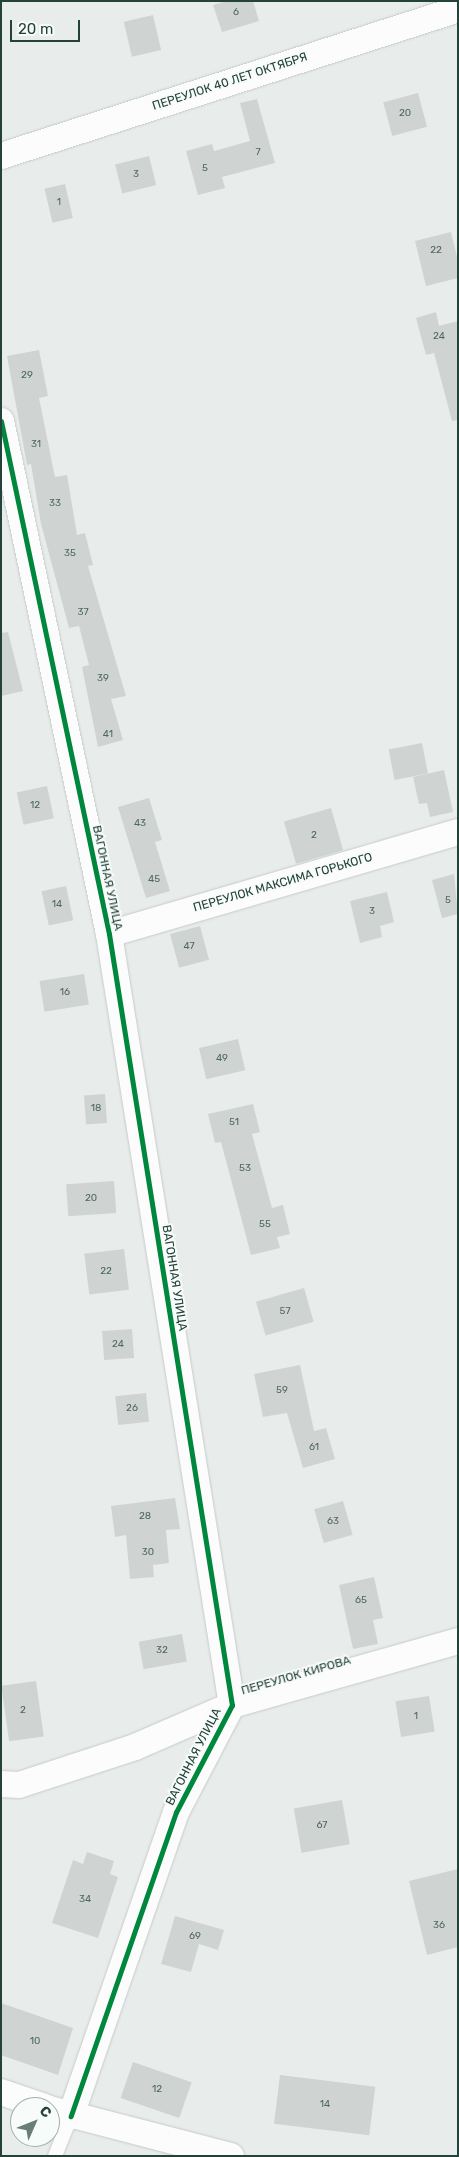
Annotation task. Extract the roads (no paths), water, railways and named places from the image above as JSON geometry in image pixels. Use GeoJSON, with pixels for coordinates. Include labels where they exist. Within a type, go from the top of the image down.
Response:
{"type":"FeatureCollection","features":[{"type":"Feature","properties":{"kind":"street","name":"ПЕРЕУЛОК 40 ЛЕТ ОКТЯБРЯ"},"geometry":{"type":"LineString","coordinates":[[1,156],[458,9]]}},
{"type":"Feature","properties":{"kind":"street","name":"ВАГОННАЯ УЛИЦА"},"geometry":{"type":"LineString","coordinates":[[1,421],[109,934],[232,1705],[176,1812],[61,2113]]}},
{"type":"Feature","properties":{"kind":"street","name":"ПЕРЕУЛОК МАКСИМА ГОРЬКОГО"},"geometry":{"type":"LineString","coordinates":[[109,934],[458,832]]}},
{"type":"Feature","properties":{"kind":"street","name":"ПЕРЕУЛОК КИРОВА"},"geometry":{"type":"LineString","coordinates":[[1,1784],[19,1785],[135,1747],[232,1705],[458,1641]]}},
{"type":"Feature","properties":{"kind":"street"},"geometry":{"type":"LineString","coordinates":[[1,2092],[16,2097]]}},
{"type":"Feature","properties":{"kind":"street"},"geometry":{"type":"LineString","coordinates":[[61,2113],[231,2156]]}},
{"type":"Feature","properties":{"kind":"lane"},"geometry":{"type":"LineString","coordinates":[[55,2156],[61,2113]]}}]}
